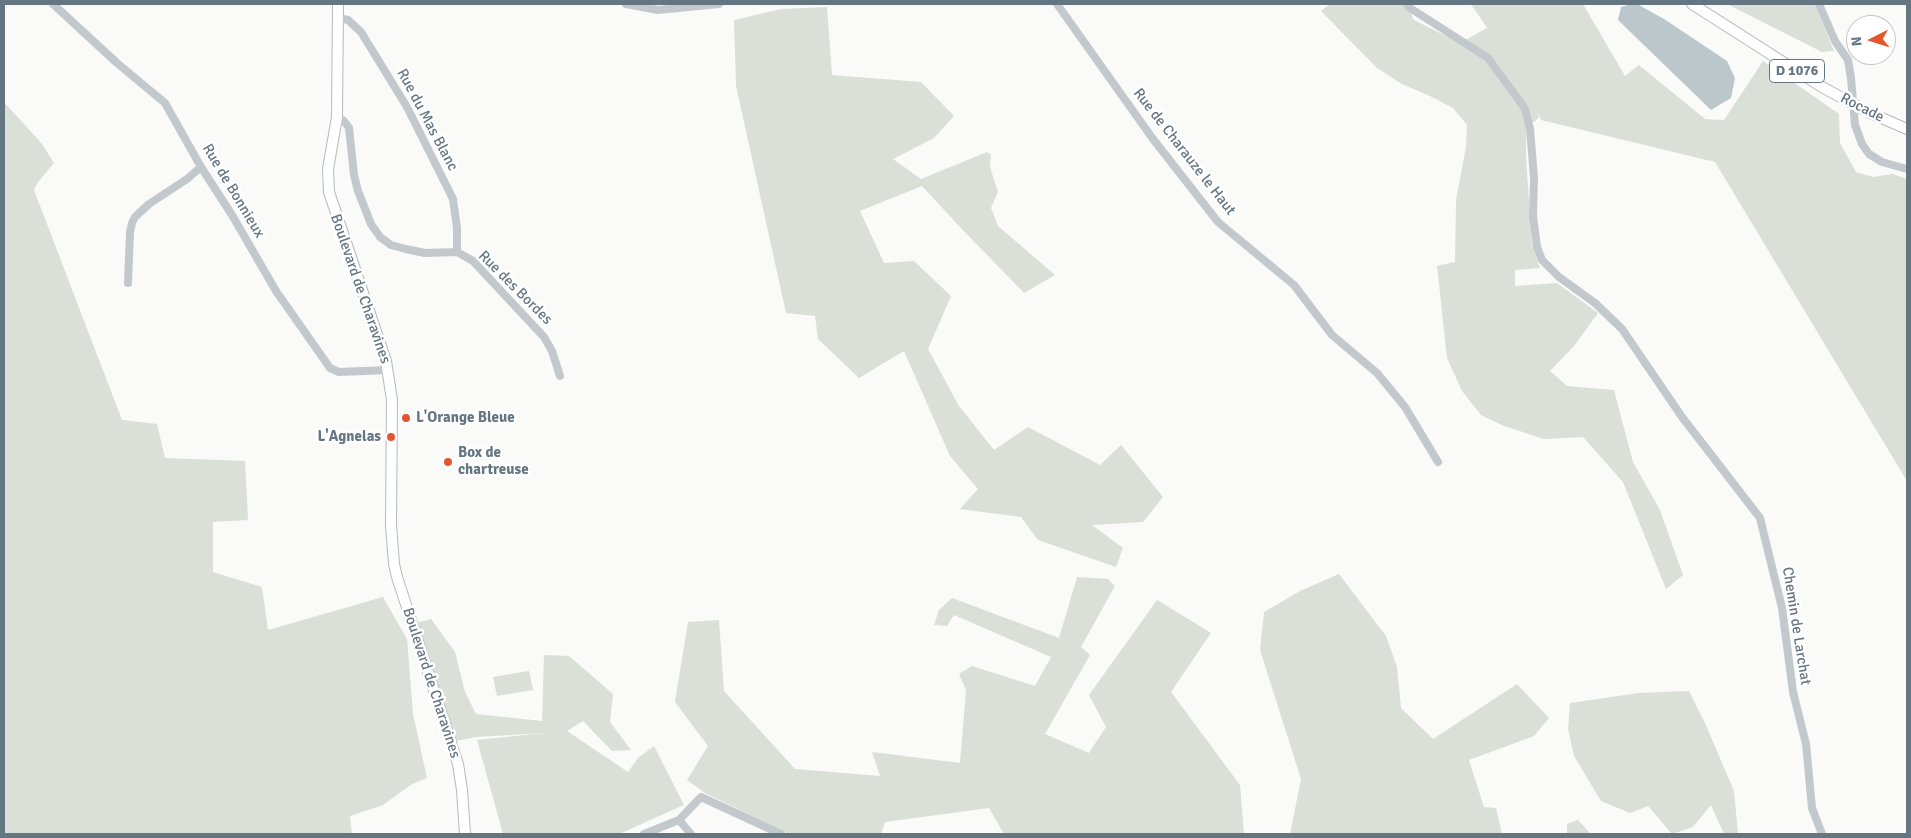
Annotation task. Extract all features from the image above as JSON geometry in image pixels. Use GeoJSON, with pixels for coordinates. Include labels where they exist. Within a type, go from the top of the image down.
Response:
{"type":"FeatureCollection","features":[{"type":"Feature","properties":{"kind":"main road","name":"Boulevard de Charavines"},"geometry":{"type":"LineString","coordinates":[[338,4],[337,117],[328,169],[329,192],[388,370],[392,400],[391,518],[394,564],[458,764],[465,834]]}},
{"type":"Feature","properties":{"kind":"main road","name":"Rocade"},"geometry":{"type":"LineString","coordinates":[[1692,4],[1822,87],[1870,113],[1907,129]]}},
{"type":"Feature","properties":{"kind":"street","name":"Rue de Bonnieux"},"geometry":{"type":"LineString","coordinates":[[53,4],[165,103],[201,167],[232,215],[276,291],[330,368],[339,372],[388,370]]}},
{"type":"Feature","properties":{"kind":"street"},"geometry":{"type":"LineString","coordinates":[[626,4],[658,10],[719,4]]}},
{"type":"Feature","properties":{"kind":"street","name":"Rue de Charauze le Haut"},"geometry":{"type":"LineString","coordinates":[[1057,4],[1153,139],[1218,222],[1294,285],[1332,335],[1378,373],[1405,408],[1438,462]]}},
{"type":"Feature","properties":{"kind":"street","name":"Chemin de Larchat"},"geometry":{"type":"LineString","coordinates":[[1407,4],[1410,8],[1488,58],[1521,103],[1525,109],[1530,129],[1534,178],[1533,216],[1537,247],[1542,260],[1559,277],[1595,303],[1622,329],[1682,417],[1760,518],[1782,608],[1792,692],[1806,744],[1812,808],[1822,834]]}},
{"type":"Feature","properties":{"kind":"street"},"geometry":{"type":"LineString","coordinates":[[1819,4],[1835,41],[1848,60],[1855,125],[1862,144],[1869,154],[1882,162],[1907,169]]}},
{"type":"Feature","properties":{"kind":"street","name":"Rue du Mas Blanc"},"geometry":{"type":"LineString","coordinates":[[338,18],[348,20],[361,32],[407,108],[453,199],[457,228],[457,252]]}},
{"type":"Feature","properties":{"kind":"street","name":"Rue des Bordes"},"geometry":{"type":"LineString","coordinates":[[337,117],[344,121],[349,128],[354,175],[358,191],[371,224],[380,237],[391,245],[426,253],[457,252],[473,261],[544,337],[552,351],[560,376]]}},
{"type":"Feature","properties":{"kind":"street"},"geometry":{"type":"LineString","coordinates":[[128,283],[130,232],[135,217],[149,204],[187,179],[201,167]]}},
{"type":"Feature","properties":{"kind":"street"},"geometry":{"type":"LineString","coordinates":[[644,834],[679,820],[701,797],[781,834]]}},
{"type":"Feature","properties":{"kind":"street"},"geometry":{"type":"LineString","coordinates":[[679,820],[691,834]]}},
{"type":"Feature","properties":{"kind":"shaded area"},"geometry":{"type":"Polygon","coordinates":[[[1330,4],[1407,4],[1414,20],[1450,38],[1467,39],[1487,28],[1471,4],[1583,4],[1625,76],[1639,65],[1705,119],[1724,120],[1763,61],[1839,114],[1840,143],[1856,172],[1873,177],[1893,174],[1907,179],[1907,481],[1715,162],[1541,120],[1538,112],[1539,118],[1526,128],[1526,156],[1532,245],[1540,268],[1515,270],[1515,286],[1557,283],[1598,313],[1574,346],[1550,371],[1567,386],[1614,390],[1633,462],[1660,510],[1683,575],[1666,589],[1623,482],[1583,437],[1544,439],[1504,426],[1481,415],[1462,391],[1447,358],[1437,266],[1455,262],[1456,200],[1466,147],[1467,125],[1453,108],[1402,84],[1377,68],[1321,11],[1330,4]]]}},
{"type":"Feature","properties":{"kind":"shaded area"},"geometry":{"type":"Polygon","coordinates":[[[1637,4],[1664,19],[1727,61],[1735,78],[1731,98],[1711,110],[1618,20],[1621,7],[1637,4]]]}},
{"type":"Feature","properties":{"kind":"shaded area"},"geometry":{"type":"Polygon","coordinates":[[[1727,4],[1815,4],[1834,51],[1822,52],[1727,4]]]}},
{"type":"Feature","properties":{"kind":"shaded area"},"geometry":{"type":"Polygon","coordinates":[[[827,7],[832,75],[921,82],[954,116],[934,138],[893,159],[921,179],[987,152],[991,155],[990,167],[998,192],[991,208],[998,226],[1055,275],[1024,293],[922,186],[860,211],[884,263],[914,261],[951,296],[928,349],[959,406],[994,450],[1028,427],[1100,465],[1121,445],[1163,497],[1143,522],[1092,525],[1123,548],[1116,567],[1038,540],[1021,517],[960,509],[978,489],[950,456],[904,351],[859,378],[818,339],[815,316],[786,313],[736,86],[734,20],[781,9],[827,7]]]}},
{"type":"Feature","properties":{"kind":"shaded area"},"geometry":{"type":"Polygon","coordinates":[[[4,102],[42,144],[54,163],[38,182],[34,190],[122,420],[157,424],[165,458],[245,461],[248,520],[213,522],[213,572],[262,587],[268,630],[383,597],[407,639],[413,714],[427,778],[412,784],[383,805],[350,816],[352,834],[4,834],[4,102]]]}},
{"type":"Feature","properties":{"kind":"shaded area"},"geometry":{"type":"Polygon","coordinates":[[[1339,574],[1386,636],[1397,667],[1401,708],[1433,739],[1517,684],[1549,718],[1534,736],[1469,760],[1484,807],[1496,808],[1502,834],[1290,834],[1301,779],[1260,650],[1264,612],[1300,591],[1339,574]]]}},
{"type":"Feature","properties":{"kind":"shaded area"},"geometry":{"type":"Polygon","coordinates":[[[1077,577],[1108,579],[1115,586],[1081,647],[1090,655],[1045,734],[1089,753],[1106,727],[1089,695],[1157,600],[1211,633],[1171,692],[1240,785],[1244,834],[1004,834],[989,808],[885,822],[881,834],[789,834],[705,793],[687,780],[708,746],[675,702],[688,622],[719,620],[724,691],[795,769],[880,776],[872,752],[960,763],[966,690],[959,674],[972,666],[1035,686],[1051,657],[954,615],[947,626],[934,625],[939,610],[952,598],[1059,638],[1077,577]]]}},
{"type":"Feature","properties":{"kind":"shaded area"},"geometry":{"type":"Polygon","coordinates":[[[431,619],[455,652],[465,692],[476,714],[542,721],[544,655],[569,656],[613,694],[610,722],[631,750],[612,751],[583,721],[567,731],[628,772],[638,758],[654,746],[684,805],[619,834],[503,834],[477,740],[544,733],[476,737],[456,741],[413,624],[431,619]]]}},
{"type":"Feature","properties":{"kind":"shaded area"},"geometry":{"type":"Polygon","coordinates":[[[529,671],[533,690],[497,696],[493,677],[529,671]]]}},
{"type":"Feature","properties":{"kind":"shaded area"},"geometry":{"type":"Polygon","coordinates":[[[1689,691],[1734,791],[1738,834],[1724,834],[1711,805],[1693,827],[1672,834],[1648,806],[1630,813],[1601,801],[1574,756],[1568,729],[1570,703],[1639,693],[1689,691]]]}},
{"type":"Feature","properties":{"kind":"shaded area"},"geometry":{"type":"Polygon","coordinates":[[[1578,820],[1590,834],[1567,834],[1567,824],[1578,820]]]}},
{"type":"Feature","properties":{"kind":"place","name":"L'Orange Bleue"},"geometry":{"type":"Point","coordinates":[406,418]}},
{"type":"Feature","properties":{"kind":"place","name":"L'Agnelas"},"geometry":{"type":"Point","coordinates":[391,437]}},
{"type":"Feature","properties":{"kind":"place","name":"Box de chartreuse"},"geometry":{"type":"Point","coordinates":[448,462]}}]}
